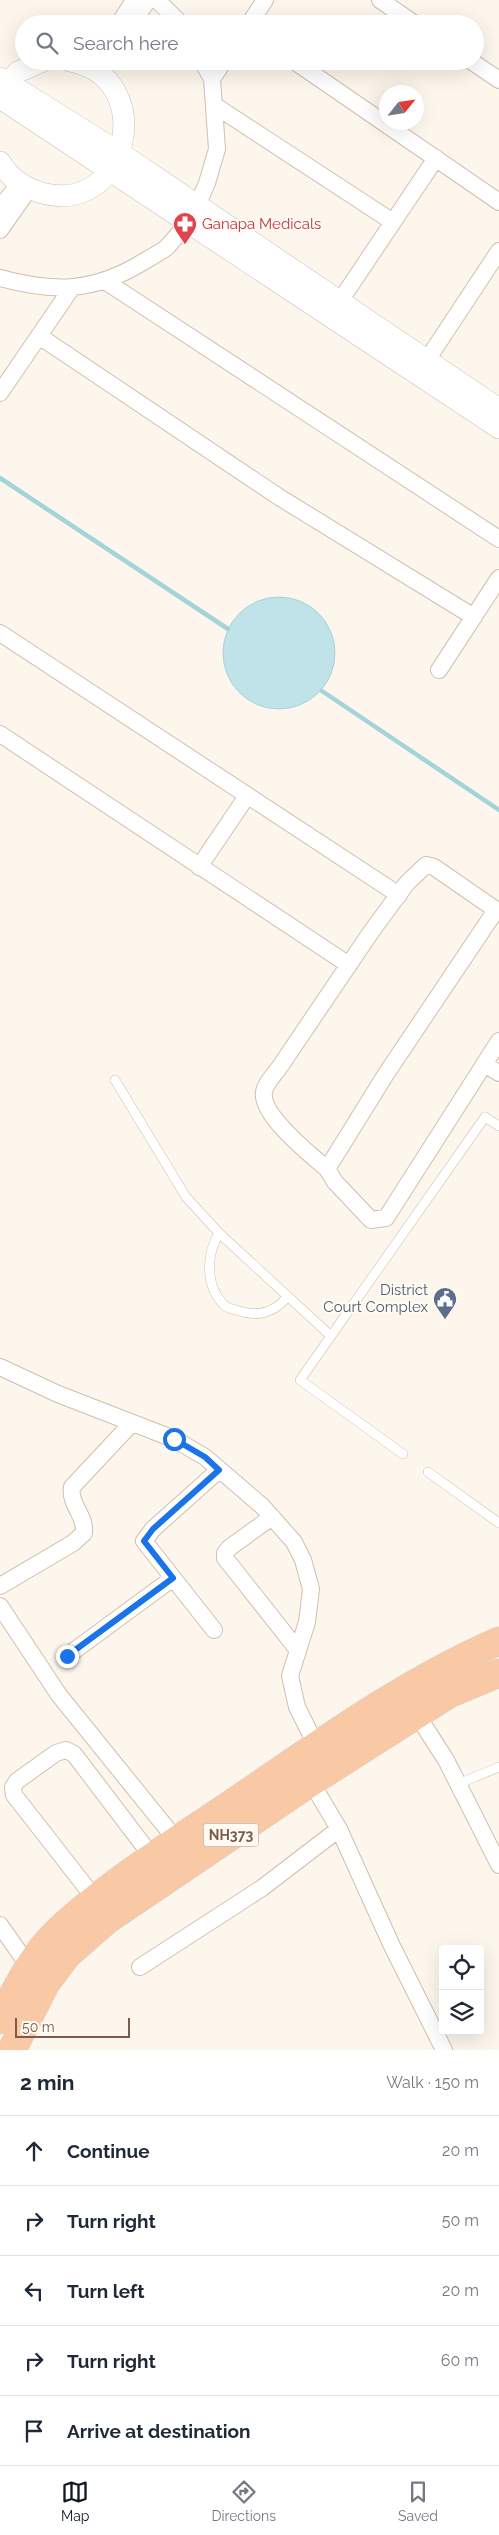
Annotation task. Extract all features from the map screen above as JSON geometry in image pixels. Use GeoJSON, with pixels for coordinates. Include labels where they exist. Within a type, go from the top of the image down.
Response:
{"type":"FeatureCollection","features":[{"type":"Feature","properties":{"kind":"highway","name":"NH373"},"geometry":{"type":"LineString","coordinates":[[12,2050],[46,1983],[67,1956],[107,1920],[320,1766],[443,1668],[499,1641]]}},
{"type":"Feature","properties":{"kind":"highway","name":"NH373"},"geometry":{"type":"LineString","coordinates":[[0,2020],[28,1965],[59,1929],[177,1841],[417,1715],[449,1694],[499,1673]]}},
{"type":"Feature","properties":{"kind":"street"},"geometry":{"type":"LineString","coordinates":[[124,15],[134,0]]}},
{"type":"Feature","properties":{"kind":"street"},"geometry":{"type":"LineString","coordinates":[[138,15],[148,0]]}},
{"type":"Feature","properties":{"kind":"street"},"geometry":{"type":"LineString","coordinates":[[157,0],[172,15]]}},
{"type":"Feature","properties":{"kind":"street"},"geometry":{"type":"LineString","coordinates":[[255,15],[265,0]]}},
{"type":"Feature","properties":{"kind":"street"},"geometry":{"type":"LineString","coordinates":[[380,0],[402,15]]}},
{"type":"Feature","properties":{"kind":"street"},"geometry":{"type":"LineString","coordinates":[[484,69],[499,80]]}},
{"type":"Feature","properties":{"kind":"street"},"geometry":{"type":"LineString","coordinates":[[23,70],[2,88],[335,309],[499,428]]}},
{"type":"Feature","properties":{"kind":"street"},"geometry":{"type":"LineString","coordinates":[[0,162],[24,186],[50,195],[73,194],[93,185],[115,162],[125,136],[122,110],[100,70]]}},
{"type":"Feature","properties":{"kind":"street"},"geometry":{"type":"LineString","coordinates":[[0,278],[27,286],[71,289],[105,281],[135,267],[164,249],[193,214],[207,183],[216,148],[212,79],[207,70]]}},
{"type":"Feature","properties":{"kind":"street"},"geometry":{"type":"LineString","coordinates":[[212,79],[218,70]]}},
{"type":"Feature","properties":{"kind":"street"},"geometry":{"type":"LineString","coordinates":[[307,70],[499,202]]}},
{"type":"Feature","properties":{"kind":"street"},"geometry":{"type":"LineString","coordinates":[[214,105],[393,222]]}},
{"type":"Feature","properties":{"kind":"street"},"geometry":{"type":"LineString","coordinates":[[335,309],[436,158]]}},
{"type":"Feature","properties":{"kind":"street"},"geometry":{"type":"LineString","coordinates":[[0,208],[24,186]]}},
{"type":"Feature","properties":{"kind":"street"},"geometry":{"type":"LineString","coordinates":[[0,230],[24,186]]}},
{"type":"Feature","properties":{"kind":"street"},"geometry":{"type":"LineString","coordinates":[[426,360],[499,251]]}},
{"type":"Feature","properties":{"kind":"street"},"geometry":{"type":"LineString","coordinates":[[105,281],[499,539]]}},
{"type":"Feature","properties":{"kind":"street"},"geometry":{"type":"LineString","coordinates":[[0,393],[71,289]]}},
{"type":"Feature","properties":{"kind":"street"},"geometry":{"type":"LineString","coordinates":[[335,309],[426,360],[499,409]]}},
{"type":"Feature","properties":{"kind":"street"},"geometry":{"type":"LineString","coordinates":[[39,336],[279,497],[474,616]]}},
{"type":"Feature","properties":{"kind":"street"},"geometry":{"type":"LineString","coordinates":[[439,670],[499,578]]}},
{"type":"Feature","properties":{"kind":"street"},"geometry":{"type":"LineString","coordinates":[[0,633],[399,895]]}},
{"type":"Feature","properties":{"kind":"street"},"geometry":{"type":"LineString","coordinates":[[0,734],[349,965]]}},
{"type":"Feature","properties":{"kind":"street"},"geometry":{"type":"LineString","coordinates":[[199,867],[248,796]]}},
{"type":"Feature","properties":{"kind":"street"},"geometry":{"type":"LineString","coordinates":[[327,1169],[386,1074],[498,911],[434,867],[426,865],[399,895],[349,965],[264,1090],[264,1103],[291,1138],[327,1169],[335,1182],[371,1220],[386,1218],[499,1040]]}},
{"type":"Feature","properties":{"kind":"street"},"geometry":{"type":"LineString","coordinates":[[484,1064],[499,1073]]}},
{"type":"Feature","properties":{"kind":"street"},"geometry":{"type":"LineString","coordinates":[[0,1367],[58,1394],[174,1439],[205,1457],[272,1517],[294,1542],[303,1560],[311,1589],[307,1622],[297,1648],[290,1676],[297,1708],[320,1766],[339,1829],[391,1944],[444,2050]]}},
{"type":"Feature","properties":{"kind":"street"},"geometry":{"type":"LineString","coordinates":[[0,1586],[73,1544],[84,1533],[85,1522],[70,1496],[72,1487],[132,1423]]}},
{"type":"Feature","properties":{"kind":"street"},"geometry":{"type":"LineString","coordinates":[[214,1630],[144,1541],[153,1529],[219,1470]]}},
{"type":"Feature","properties":{"kind":"street"},"geometry":{"type":"LineString","coordinates":[[272,1517],[229,1548],[225,1553],[225,1558],[297,1648]]}},
{"type":"Feature","properties":{"kind":"street"},"geometry":{"type":"LineString","coordinates":[[67,1656],[173,1578]]}},
{"type":"Feature","properties":{"kind":"street"},"geometry":{"type":"LineString","coordinates":[[0,1606],[59,1695],[177,1841]]}},
{"type":"Feature","properties":{"kind":"street"},"geometry":{"type":"LineString","coordinates":[[417,1715],[446,1760],[499,1865]]}},
{"type":"Feature","properties":{"kind":"street"},"geometry":{"type":"LineString","coordinates":[[96,1900],[14,1795],[13,1787],[32,1770],[56,1753],[66,1750],[74,1754],[153,1858]]}},
{"type":"Feature","properties":{"kind":"street"},"geometry":{"type":"LineString","coordinates":[[140,1967],[274,1880],[339,1829]]}},
{"type":"Feature","properties":{"kind":"street"},"geometry":{"type":"LineString","coordinates":[[0,1925],[4,1942],[28,1965]]}},
{"type":"Feature","properties":{"kind":"lane"},"geometry":{"type":"LineString","coordinates":[[115,1080],[186,1197],[219,1233],[331,1336]]}},
{"type":"Feature","properties":{"kind":"lane"},"geometry":{"type":"LineString","coordinates":[[403,1454],[300,1380],[485,1117],[499,1126]]}},
{"type":"Feature","properties":{"kind":"lane"},"geometry":{"type":"LineString","coordinates":[[219,1233],[212,1244],[209,1264],[212,1289],[225,1307],[245,1313],[262,1314],[280,1306],[287,1297]]}},
{"type":"Feature","properties":{"kind":"lane"},"geometry":{"type":"LineString","coordinates":[[428,1472],[499,1523]]}},
{"type":"Feature","properties":{"kind":"lane"},"geometry":{"type":"LineString","coordinates":[[458,1784],[499,1767]]}},
{"type":"Feature","properties":{"kind":"water"},"geometry":{"type":"Polygon","coordinates":[[[279,597],[300,601],[318,614],[331,632],[335,653],[331,674],[318,692],[300,705],[279,709],[258,705],[240,692],[227,674],[223,653],[227,632],[240,614],[258,601],[279,597]]]}},
{"type":"Feature","properties":{"kind":"waterway"},"geometry":{"type":"LineString","coordinates":[[0,478],[228,629]]}},
{"type":"Feature","properties":{"kind":"waterway"},"geometry":{"type":"LineString","coordinates":[[322,691],[499,810]]}},
{"type":"Feature","properties":{"kind":"place","name":"Ganapa Medicals"},"geometry":{"type":"Point","coordinates":[185,245]}},
{"type":"Feature","properties":{"kind":"place","name":"District Court Complex"},"geometry":{"type":"Point","coordinates":[445,1320]}},
{"type":"Feature","properties":{"kind":"route"},"geometry":{"type":"LineString","coordinates":[[67,1656],[173,1578],[144,1541],[153,1529],[219,1470],[205,1457],[174,1439]]}}]}
